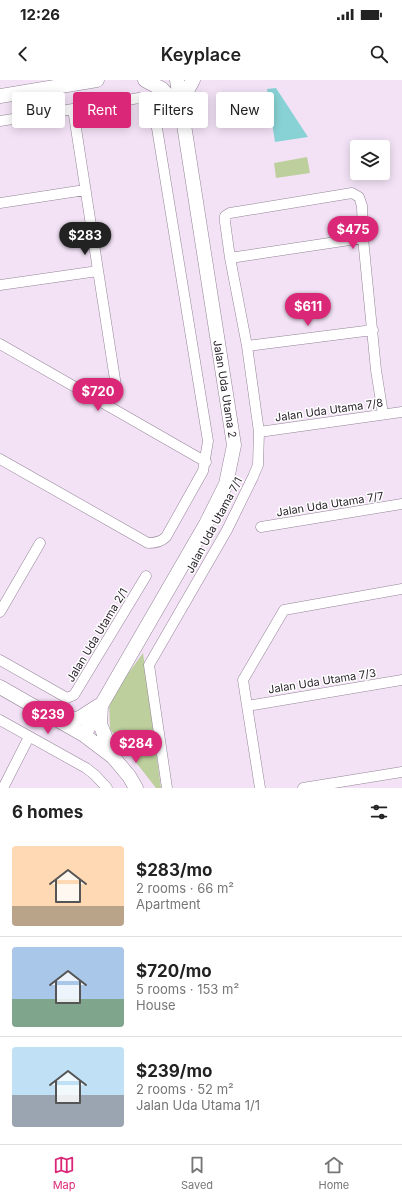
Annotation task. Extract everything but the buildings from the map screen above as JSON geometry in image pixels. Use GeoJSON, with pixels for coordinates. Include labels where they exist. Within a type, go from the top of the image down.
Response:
{"type":"FeatureCollection","features":[{"type":"Feature","properties":{"kind":"street"},"geometry":{"type":"LineString","coordinates":[[0,96],[38,85],[97,80]]}},
{"type":"Feature","properties":{"kind":"street"},"geometry":{"type":"LineString","coordinates":[[145,80],[165,92]]}},
{"type":"Feature","properties":{"kind":"street","name":"Jalan Uda Utama 2"},"geometry":{"type":"LineString","coordinates":[[177,80],[179,92]]}},
{"type":"Feature","properties":{"kind":"street"},"geometry":{"type":"LineString","coordinates":[[187,92],[194,80]]}},
{"type":"Feature","properties":{"kind":"street"},"geometry":{"type":"LineString","coordinates":[[0,460],[148,543],[155,543],[164,540],[203,471],[206,462],[208,441],[158,130],[153,111],[147,102],[139,98],[131,99]]}},
{"type":"Feature","properties":{"kind":"street"},"geometry":{"type":"LineString","coordinates":[[0,121],[73,109]]}},
{"type":"Feature","properties":{"kind":"street"},"geometry":{"type":"LineString","coordinates":[[76,128],[116,386],[107,404]]}},
{"type":"Feature","properties":{"kind":"street","name":"Jalan Uda Utama 2"},"geometry":{"type":"LineString","coordinates":[[84,735],[206,524],[226,484],[234,445],[184,128]]}},
{"type":"Feature","properties":{"kind":"street"},"geometry":{"type":"LineString","coordinates":[[0,204],[85,190]]}},
{"type":"Feature","properties":{"kind":"street","name":"Jalan Uda Utama 7/1"},"geometry":{"type":"LineString","coordinates":[[167,788],[149,665],[227,530],[258,465],[259,432],[247,346],[230,258],[225,216],[230,213],[352,193],[359,197],[362,206],[363,238]]}},
{"type":"Feature","properties":{"kind":"street"},"geometry":{"type":"LineString","coordinates":[[230,258],[363,238],[376,370],[383,414]]}},
{"type":"Feature","properties":{"kind":"street"},"geometry":{"type":"LineString","coordinates":[[0,285],[98,271]]}},
{"type":"Feature","properties":{"kind":"street"},"geometry":{"type":"LineString","coordinates":[[247,346],[373,330]]}},
{"type":"Feature","properties":{"kind":"street"},"geometry":{"type":"LineString","coordinates":[[0,344],[206,462]]}},
{"type":"Feature","properties":{"kind":"street","name":"Jalan Uda Utama 7/8"},"geometry":{"type":"LineString","coordinates":[[259,432],[402,412]]}},
{"type":"Feature","properties":{"kind":"street","name":"Jalan Uda Utama 7/7"},"geometry":{"type":"LineString","coordinates":[[261,527],[402,504]]}},
{"type":"Feature","properties":{"kind":"street"},"geometry":{"type":"LineString","coordinates":[[0,612],[40,543]]}},
{"type":"Feature","properties":{"kind":"street","name":"Jalan Uda Utama 2/1"},"geometry":{"type":"LineString","coordinates":[[0,660],[67,698],[74,694],[146,576]]}},
{"type":"Feature","properties":{"kind":"street"},"geometry":{"type":"LineString","coordinates":[[260,788],[243,680],[284,610],[402,589]]}},
{"type":"Feature","properties":{"kind":"street","name":"Jalan Uda Utama 7/3"},"geometry":{"type":"LineString","coordinates":[[247,706],[402,680]]}},
{"type":"Feature","properties":{"kind":"street"},"geometry":{"type":"LineString","coordinates":[[0,687],[84,735],[113,757],[129,776],[136,788]]}},
{"type":"Feature","properties":{"kind":"street"},"geometry":{"type":"LineString","coordinates":[[52,717],[78,720],[102,704]]}},
{"type":"Feature","properties":{"kind":"street"},"geometry":{"type":"LineString","coordinates":[[102,704],[100,724],[113,757]]}},
{"type":"Feature","properties":{"kind":"street"},"geometry":{"type":"LineString","coordinates":[[0,720],[86,768],[107,788]]}},
{"type":"Feature","properties":{"kind":"street"},"geometry":{"type":"LineString","coordinates":[[3,788],[29,737]]}},
{"type":"Feature","properties":{"kind":"street"},"geometry":{"type":"LineString","coordinates":[[303,788],[402,772]]}},
{"type":"Feature","properties":{"kind":"shaded area"},"geometry":{"type":"Polygon","coordinates":[[[276,88],[308,137],[275,142],[273,128],[274,92],[267,92],[267,89],[276,88]]]}},
{"type":"Feature","properties":{"kind":"shaded area"},"geometry":{"type":"Polygon","coordinates":[[[307,157],[310,173],[276,178],[274,163],[307,157]]]}},
{"type":"Feature","properties":{"kind":"shaded area"},"geometry":{"type":"Polygon","coordinates":[[[143,653],[161,788],[156,788],[110,729],[109,700],[143,653]]]}}]}
